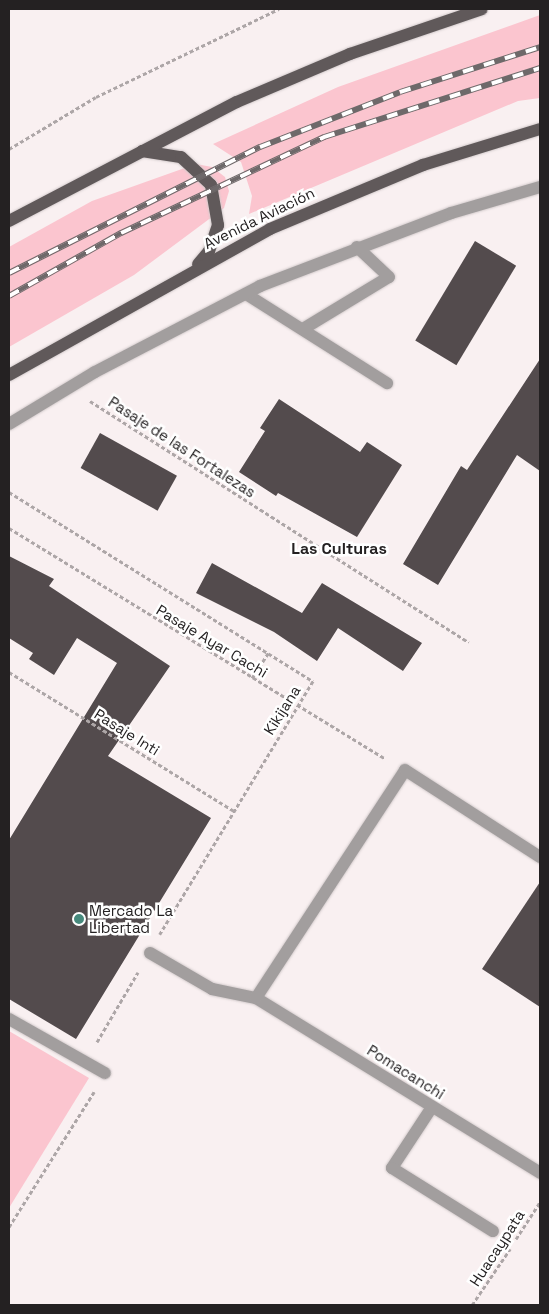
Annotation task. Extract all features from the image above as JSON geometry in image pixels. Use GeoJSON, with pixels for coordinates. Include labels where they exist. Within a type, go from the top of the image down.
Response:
{"type":"FeatureCollection","features":[{"type":"Feature","properties":{"kind":"main road"},"geometry":{"type":"LineString","coordinates":[[9,221],[128,156],[324,65],[478,9]]}},
{"type":"Feature","properties":{"kind":"main road","name":"Avenida Aviación"},"geometry":{"type":"LineString","coordinates":[[9,374],[190,271],[332,201],[432,162],[540,129]]}},
{"type":"Feature","properties":{"kind":"main road"},"geometry":{"type":"LineString","coordinates":[[128,156],[155,150],[175,154],[193,164],[211,185],[218,211],[215,238],[190,271]]}},
{"type":"Feature","properties":{"kind":"street"},"geometry":{"type":"LineString","coordinates":[[9,424],[68,387],[246,294],[358,247],[451,213],[540,187]]}},
{"type":"Feature","properties":{"kind":"street"},"geometry":{"type":"LineString","coordinates":[[303,329],[388,277],[358,247]]}},
{"type":"Feature","properties":{"kind":"street"},"geometry":{"type":"LineString","coordinates":[[246,294],[387,383]]}},
{"type":"Feature","properties":{"kind":"street"},"geometry":{"type":"LineString","coordinates":[[150,953],[212,989],[256,998],[405,770],[540,857]]}},
{"type":"Feature","properties":{"kind":"street","name":"Pomacanchi"},"geometry":{"type":"LineString","coordinates":[[256,998],[540,1173]]}},
{"type":"Feature","properties":{"kind":"street"},"geometry":{"type":"LineString","coordinates":[[9,1019],[86,1060],[105,1073]]}},
{"type":"Feature","properties":{"kind":"street"},"geometry":{"type":"LineString","coordinates":[[432,1107],[392,1168],[493,1231]]}},
{"type":"Feature","properties":{"kind":"path"},"geometry":{"type":"LineString","coordinates":[[9,149],[96,97],[279,9]]}},
{"type":"Feature","properties":{"kind":"path","name":"Pasaje de las Fortalezas"},"geometry":{"type":"LineString","coordinates":[[68,387],[469,642]]}},
{"type":"Feature","properties":{"kind":"path","name":"Kikijana"},"geometry":{"type":"LineString","coordinates":[[9,492],[313,681],[86,1060]]}},
{"type":"Feature","properties":{"kind":"path","name":"Pasaje Ayar Cachi"},"geometry":{"type":"LineString","coordinates":[[9,528],[405,770]]}},
{"type":"Feature","properties":{"kind":"path"},"geometry":{"type":"LineString","coordinates":[[252,678],[268,653]]}},
{"type":"Feature","properties":{"kind":"path","name":"Pasaje Inti"},"geometry":{"type":"LineString","coordinates":[[9,672],[234,811]]}},
{"type":"Feature","properties":{"kind":"path"},"geometry":{"type":"LineString","coordinates":[[9,1227],[105,1073]]}},
{"type":"Feature","properties":{"kind":"path","name":"Huacaypata"},"geometry":{"type":"LineString","coordinates":[[472,1305],[540,1202]]}},
{"type":"Feature","properties":{"kind":"shaded area"},"geometry":{"type":"Polygon","coordinates":[[[540,15],[540,98],[518,101],[249,214],[252,196],[241,162],[213,144],[338,87],[540,15]]]}},
{"type":"Feature","properties":{"kind":"shaded area"},"geometry":{"type":"Polygon","coordinates":[[[196,164],[212,167],[225,177],[229,191],[224,208],[134,275],[9,347],[9,247],[92,201],[196,164]]]}},
{"type":"Feature","properties":{"kind":"shaded area"},"geometry":{"type":"Polygon","coordinates":[[[9,1031],[89,1078],[9,1208],[9,1031]]]}},
{"type":"Feature","properties":{"kind":"building"},"geometry":{"type":"Polygon","coordinates":[[[475,241],[516,266],[456,365],[415,340],[475,241]]]}},
{"type":"Feature","properties":{"kind":"building"},"geometry":{"type":"Polygon","coordinates":[[[540,359],[540,471],[517,455],[438,585],[403,564],[461,466],[467,470],[540,359]]]}},
{"type":"Feature","properties":{"kind":"building"},"geometry":{"type":"Polygon","coordinates":[[[279,399],[360,452],[367,442],[402,465],[357,537],[278,493],[276,496],[239,472],[265,431],[260,428],[279,399]]]}},
{"type":"Feature","properties":{"kind":"building"},"geometry":{"type":"Polygon","coordinates":[[[100,433],[177,476],[158,511],[81,468],[100,433]]]}},
{"type":"Feature","properties":{"kind":"building","name":"Mercado La Libertad"},"geometry":{"type":"Polygon","coordinates":[[[9,556],[54,579],[49,586],[170,666],[108,756],[211,818],[76,1039],[9,999],[9,840],[117,663],[77,638],[54,675],[29,659],[33,653],[9,638],[9,556]]]}},
{"type":"Feature","properties":{"kind":"building"},"geometry":{"type":"Polygon","coordinates":[[[212,563],[302,613],[322,583],[422,643],[403,671],[338,628],[317,661],[274,632],[196,593],[212,563]]]}},
{"type":"Feature","properties":{"kind":"building"},"geometry":{"type":"Polygon","coordinates":[[[540,882],[540,1007],[482,969],[540,882]]]}},
{"type":"Feature","properties":{"kind":"railway"},"geometry":{"type":"LineString","coordinates":[[9,273],[260,147],[400,92],[540,47]]}},
{"type":"Feature","properties":{"kind":"railway"},"geometry":{"type":"LineString","coordinates":[[9,296],[121,233],[324,137],[540,68]]}},
{"type":"Feature","properties":{"kind":"place","name":"Mercado La Libertad"},"geometry":{"type":"Point","coordinates":[79,919]}},
{"type":"Feature","properties":{"kind":"district","name":"Las Culturas"},"geometry":{"type":"Point","coordinates":[339,549]}}]}
